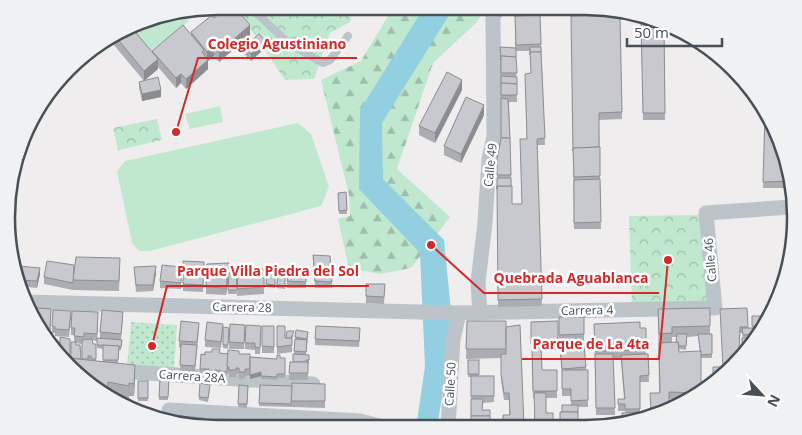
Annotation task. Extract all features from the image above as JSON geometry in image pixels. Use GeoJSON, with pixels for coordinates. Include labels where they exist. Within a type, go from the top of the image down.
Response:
{"type":"FeatureCollection","features":[{"type":"Feature","properties":{"kind":"street","name":"Calle 49"},"geometry":{"type":"LineString","coordinates":[[480,313],[478,282],[486,223],[489,159],[494,136],[496,15]]}},
{"type":"Feature","properties":{"kind":"street","name":"Calle 46"},"geometry":{"type":"LineString","coordinates":[[715,308],[706,213],[787,207]]}},
{"type":"Feature","properties":{"kind":"street","name":"Carrera 28"},"geometry":{"type":"LineString","coordinates":[[34,302],[456,313]]}},
{"type":"Feature","properties":{"kind":"street","name":"Carrera 4"},"geometry":{"type":"LineString","coordinates":[[456,313],[715,308]]}},
{"type":"Feature","properties":{"kind":"street","name":"Calle 50"},"geometry":{"type":"LineString","coordinates":[[448,420],[456,313]]}},
{"type":"Feature","properties":{"kind":"street","name":"Carrera 28A"},"geometry":{"type":"LineString","coordinates":[[99,369],[313,384]]}},
{"type":"Feature","properties":{"kind":"street"},"geometry":{"type":"LineString","coordinates":[[169,410],[250,420]]}},
{"type":"Feature","properties":{"kind":"lane"},"geometry":{"type":"LineString","coordinates":[[258,15],[288,43],[323,64],[330,60],[348,36]]}},
{"type":"Feature","properties":{"kind":"green space"},"geometry":{"type":"Polygon","coordinates":[[[241,15],[352,15],[350,22],[330,33],[314,79],[285,80],[241,15]]]}},
{"type":"Feature","properties":{"kind":"green space"},"geometry":{"type":"Polygon","coordinates":[[[389,15],[481,15],[477,22],[433,63],[397,169],[450,217],[411,268],[380,274],[349,268],[338,219],[350,216],[349,195],[321,80],[361,61],[389,15]]]}},
{"type":"Feature","properties":{"kind":"green space"},"geometry":{"type":"Polygon","coordinates":[[[186,18],[189,21],[150,51],[136,32],[165,22],[186,18]]]}},
{"type":"Feature","properties":{"kind":"green space"},"geometry":{"type":"Polygon","coordinates":[[[220,106],[223,122],[190,129],[185,114],[220,106]]]}},
{"type":"Feature","properties":{"kind":"green space"},"geometry":{"type":"Polygon","coordinates":[[[157,119],[162,140],[118,150],[113,128],[157,119]]]}},
{"type":"Feature","properties":{"kind":"green space"},"geometry":{"type":"Polygon","coordinates":[[[298,123],[311,134],[329,187],[321,206],[150,251],[139,251],[132,243],[117,171],[125,161],[298,123]]]}},
{"type":"Feature","properties":{"kind":"green space"},"geometry":{"type":"Polygon","coordinates":[[[702,215],[710,303],[632,307],[629,216],[702,215]]]}},
{"type":"Feature","properties":{"kind":"green space"},"geometry":{"type":"Polygon","coordinates":[[[131,322],[177,325],[174,370],[127,367],[131,322]]]}},
{"type":"Feature","properties":{"kind":"water"},"geometry":{"type":"Polygon","coordinates":[[[419,15],[449,15],[382,123],[383,179],[444,240],[451,311],[446,371],[438,420],[417,420],[425,366],[420,253],[359,189],[360,110],[419,15]]]}},
{"type":"Feature","properties":{"kind":"building"},"geometry":{"type":"Polygon","coordinates":[[[212,15],[214,18],[218,15],[242,15],[250,25],[219,52],[214,46],[207,52],[191,32],[212,15]]]}},
{"type":"Feature","properties":{"kind":"building"},"geometry":{"type":"Polygon","coordinates":[[[540,15],[541,44],[516,45],[515,16],[540,15]]]}},
{"type":"Feature","properties":{"kind":"building"},"geometry":{"type":"Polygon","coordinates":[[[601,15],[620,18],[622,112],[599,113],[599,147],[573,148],[573,151],[571,16],[601,15]]]}},
{"type":"Feature","properties":{"kind":"building"},"geometry":{"type":"Polygon","coordinates":[[[641,23],[664,31],[665,113],[643,113],[641,23]]]}},
{"type":"Feature","properties":{"kind":"building"},"geometry":{"type":"Polygon","coordinates":[[[183,25],[204,50],[202,52],[208,60],[186,79],[181,74],[176,78],[152,51],[183,25]]]}},
{"type":"Feature","properties":{"kind":"building"},"geometry":{"type":"Polygon","coordinates":[[[135,32],[158,59],[144,71],[119,41],[135,32]]]}},
{"type":"Feature","properties":{"kind":"building"},"geometry":{"type":"Polygon","coordinates":[[[259,34],[265,41],[251,54],[244,47],[259,34]]]}},
{"type":"Feature","properties":{"kind":"building"},"geometry":{"type":"Polygon","coordinates":[[[500,47],[516,48],[516,57],[501,56],[501,60],[500,47]]]}},
{"type":"Feature","properties":{"kind":"building"},"geometry":{"type":"Polygon","coordinates":[[[530,47],[541,47],[541,52],[530,52],[530,47]]]}},
{"type":"Feature","properties":{"kind":"building"},"geometry":{"type":"Polygon","coordinates":[[[530,52],[541,52],[545,138],[537,139],[542,299],[498,300],[497,186],[512,186],[512,204],[522,204],[520,139],[527,139],[525,74],[531,73],[530,52]]]}},
{"type":"Feature","properties":{"kind":"building"},"geometry":{"type":"Polygon","coordinates":[[[501,56],[516,57],[517,73],[501,73],[501,56]]]}},
{"type":"Feature","properties":{"kind":"building"},"geometry":{"type":"Polygon","coordinates":[[[447,72],[462,80],[435,133],[419,126],[447,72]]]}},
{"type":"Feature","properties":{"kind":"building"},"geometry":{"type":"Polygon","coordinates":[[[501,76],[517,77],[517,84],[501,83],[501,76]]]}},
{"type":"Feature","properties":{"kind":"building"},"geometry":{"type":"Polygon","coordinates":[[[158,77],[161,90],[142,94],[139,82],[158,77]]]}},
{"type":"Feature","properties":{"kind":"building"},"geometry":{"type":"Polygon","coordinates":[[[501,83],[517,84],[517,95],[501,95],[501,83]]]}},
{"type":"Feature","properties":{"kind":"building"},"geometry":{"type":"Polygon","coordinates":[[[466,97],[484,105],[461,154],[444,146],[466,97]]]}},
{"type":"Feature","properties":{"kind":"building"},"geometry":{"type":"Polygon","coordinates":[[[501,98],[508,99],[510,138],[501,138],[501,98]]]}},
{"type":"Feature","properties":{"kind":"building"},"geometry":{"type":"Polygon","coordinates":[[[765,125],[772,140],[783,181],[763,182],[765,125]]]}},
{"type":"Feature","properties":{"kind":"building"},"geometry":{"type":"Polygon","coordinates":[[[501,138],[510,138],[511,175],[497,175],[497,159],[501,138]]]}},
{"type":"Feature","properties":{"kind":"building"},"geometry":{"type":"Polygon","coordinates":[[[600,147],[600,176],[574,177],[573,148],[600,147]]]}},
{"type":"Feature","properties":{"kind":"building"},"geometry":{"type":"Polygon","coordinates":[[[497,178],[511,178],[511,186],[497,186],[497,178]]]}},
{"type":"Feature","properties":{"kind":"building"},"geometry":{"type":"Polygon","coordinates":[[[600,179],[601,222],[574,223],[574,180],[600,179]]]}},
{"type":"Feature","properties":{"kind":"building"},"geometry":{"type":"Polygon","coordinates":[[[346,192],[347,210],[339,211],[338,193],[346,192]]]}},
{"type":"Feature","properties":{"kind":"building"},"geometry":{"type":"Polygon","coordinates":[[[313,255],[330,256],[332,282],[315,281],[313,255]]]}},
{"type":"Feature","properties":{"kind":"building"},"geometry":{"type":"Polygon","coordinates":[[[76,257],[120,258],[119,281],[73,280],[76,257]]]}},
{"type":"Feature","properties":{"kind":"building"},"geometry":{"type":"Polygon","coordinates":[[[47,261],[74,265],[73,283],[44,277],[47,261]]]}},
{"type":"Feature","properties":{"kind":"building"},"geometry":{"type":"Polygon","coordinates":[[[183,261],[204,262],[203,285],[183,284],[183,261]]]}},
{"type":"Feature","properties":{"kind":"building"},"geometry":{"type":"Polygon","coordinates":[[[229,263],[226,288],[206,287],[207,264],[229,263]]]}},
{"type":"Feature","properties":{"kind":"building"},"geometry":{"type":"Polygon","coordinates":[[[162,265],[181,267],[181,283],[160,281],[162,265]]]}},
{"type":"Feature","properties":{"kind":"building"},"geometry":{"type":"Polygon","coordinates":[[[21,266],[40,268],[37,281],[25,280],[21,266]]]}},
{"type":"Feature","properties":{"kind":"building"},"geometry":{"type":"Polygon","coordinates":[[[156,266],[153,285],[136,285],[134,267],[156,266]]]}},
{"type":"Feature","properties":{"kind":"building"},"geometry":{"type":"Polygon","coordinates":[[[290,266],[306,267],[306,282],[287,281],[290,266]]]}},
{"type":"Feature","properties":{"kind":"building"},"geometry":{"type":"Polygon","coordinates":[[[251,269],[264,269],[264,287],[237,289],[238,274],[251,274],[251,269]]]}},
{"type":"Feature","properties":{"kind":"building"},"geometry":{"type":"Polygon","coordinates":[[[267,269],[275,270],[275,285],[266,284],[267,269]]]}},
{"type":"Feature","properties":{"kind":"building"},"geometry":{"type":"Polygon","coordinates":[[[278,270],[285,271],[285,286],[277,285],[278,270]]]}},
{"type":"Feature","properties":{"kind":"building"},"geometry":{"type":"Polygon","coordinates":[[[236,272],[237,290],[228,290],[229,273],[236,272]]]}},
{"type":"Feature","properties":{"kind":"building"},"geometry":{"type":"Polygon","coordinates":[[[366,284],[385,284],[384,297],[366,296],[366,284]]]}},
{"type":"Feature","properties":{"kind":"building"},"geometry":{"type":"Polygon","coordinates":[[[710,308],[710,326],[672,327],[672,333],[659,334],[658,309],[710,308]]]}},
{"type":"Feature","properties":{"kind":"building"},"geometry":{"type":"Polygon","coordinates":[[[747,308],[748,327],[740,327],[739,348],[723,366],[720,309],[747,308]]]}},
{"type":"Feature","properties":{"kind":"building"},"geometry":{"type":"Polygon","coordinates":[[[37,309],[51,309],[50,330],[42,319],[37,309]]]}},
{"type":"Feature","properties":{"kind":"building"},"geometry":{"type":"Polygon","coordinates":[[[53,310],[71,311],[69,330],[55,329],[52,326],[53,310]]]}},
{"type":"Feature","properties":{"kind":"building"},"geometry":{"type":"Polygon","coordinates":[[[102,310],[123,312],[121,334],[100,332],[102,310]]]}},
{"type":"Feature","properties":{"kind":"building"},"geometry":{"type":"Polygon","coordinates":[[[72,311],[98,312],[97,334],[84,333],[84,337],[74,336],[75,328],[71,328],[72,311]]]}},
{"type":"Feature","properties":{"kind":"building"},"geometry":{"type":"Polygon","coordinates":[[[752,316],[762,316],[756,326],[752,326],[752,316]]]}},
{"type":"Feature","properties":{"kind":"building"},"geometry":{"type":"Polygon","coordinates":[[[559,317],[584,317],[584,334],[559,335],[559,317]]]}},
{"type":"Feature","properties":{"kind":"building"},"geometry":{"type":"Polygon","coordinates":[[[181,321],[199,323],[197,342],[179,341],[181,321]]]}},
{"type":"Feature","properties":{"kind":"building"},"geometry":{"type":"Polygon","coordinates":[[[467,321],[506,321],[506,349],[466,349],[467,321]]]}},
{"type":"Feature","properties":{"kind":"building"},"geometry":{"type":"Polygon","coordinates":[[[558,321],[558,344],[531,344],[531,322],[558,321]]]}},
{"type":"Feature","properties":{"kind":"building"},"geometry":{"type":"Polygon","coordinates":[[[207,322],[223,324],[221,342],[205,340],[207,322]]]}},
{"type":"Feature","properties":{"kind":"building"},"geometry":{"type":"Polygon","coordinates":[[[640,322],[640,328],[646,328],[646,350],[595,351],[594,324],[640,322]]]}},
{"type":"Feature","properties":{"kind":"building"},"geometry":{"type":"Polygon","coordinates":[[[230,324],[245,325],[244,343],[229,342],[230,324]]]}},
{"type":"Feature","properties":{"kind":"building"},"geometry":{"type":"Polygon","coordinates":[[[246,325],[261,326],[260,348],[255,347],[255,343],[245,343],[246,325]]]}},
{"type":"Feature","properties":{"kind":"building"},"geometry":{"type":"Polygon","coordinates":[[[520,325],[524,420],[503,420],[503,415],[510,415],[509,393],[504,393],[501,374],[501,354],[506,354],[506,327],[520,325]]]}},
{"type":"Feature","properties":{"kind":"building"},"geometry":{"type":"Polygon","coordinates":[[[262,326],[274,326],[274,347],[262,346],[262,326]]]}},
{"type":"Feature","properties":{"kind":"building"},"geometry":{"type":"Polygon","coordinates":[[[277,326],[285,326],[285,338],[292,338],[292,345],[277,347],[277,326]]]}},
{"type":"Feature","properties":{"kind":"building"},"geometry":{"type":"Polygon","coordinates":[[[316,326],[360,328],[359,341],[315,339],[316,326]]]}},
{"type":"Feature","properties":{"kind":"building"},"geometry":{"type":"Polygon","coordinates":[[[223,327],[229,328],[228,345],[223,345],[223,327]]]}},
{"type":"Feature","properties":{"kind":"building"},"geometry":{"type":"Polygon","coordinates":[[[742,328],[754,328],[750,334],[743,335],[742,328]]]}},
{"type":"Feature","properties":{"kind":"building"},"geometry":{"type":"Polygon","coordinates":[[[296,330],[308,332],[307,339],[295,337],[296,330]]]}},
{"type":"Feature","properties":{"kind":"building"},"geometry":{"type":"Polygon","coordinates":[[[287,331],[294,331],[291,338],[286,338],[287,331]]]}},
{"type":"Feature","properties":{"kind":"building"},"geometry":{"type":"Polygon","coordinates":[[[677,334],[687,334],[686,346],[679,346],[678,342],[676,342],[677,334]]]}},
{"type":"Feature","properties":{"kind":"building"},"geometry":{"type":"Polygon","coordinates":[[[698,334],[712,334],[712,354],[701,355],[698,334]]]}},
{"type":"Feature","properties":{"kind":"building"},"geometry":{"type":"Polygon","coordinates":[[[60,337],[70,339],[70,354],[68,354],[60,345],[60,337]]]}},
{"type":"Feature","properties":{"kind":"building"},"geometry":{"type":"Polygon","coordinates":[[[97,338],[122,340],[121,347],[97,345],[97,338]]]}},
{"type":"Feature","properties":{"kind":"building"},"geometry":{"type":"Polygon","coordinates":[[[742,338],[748,338],[742,345],[742,338]]]}},
{"type":"Feature","properties":{"kind":"building"},"geometry":{"type":"Polygon","coordinates":[[[92,339],[93,344],[96,344],[96,359],[88,356],[88,359],[82,359],[82,340],[92,339]]]}},
{"type":"Feature","properties":{"kind":"building"},"geometry":{"type":"Polygon","coordinates":[[[295,339],[307,340],[306,352],[294,351],[295,339]]]}},
{"type":"Feature","properties":{"kind":"building"},"geometry":{"type":"Polygon","coordinates":[[[71,342],[76,342],[76,345],[80,345],[81,359],[71,358],[71,342]]]}},
{"type":"Feature","properties":{"kind":"building"},"geometry":{"type":"Polygon","coordinates":[[[678,342],[679,352],[701,351],[701,383],[687,393],[669,392],[669,402],[651,409],[650,393],[660,393],[659,343],[678,342]]]}},
{"type":"Feature","properties":{"kind":"building"},"geometry":{"type":"Polygon","coordinates":[[[181,344],[197,345],[195,366],[180,365],[181,344]]]}},
{"type":"Feature","properties":{"kind":"building"},"geometry":{"type":"Polygon","coordinates":[[[103,345],[119,346],[118,360],[103,360],[103,345]]]}},
{"type":"Feature","properties":{"kind":"building"},"geometry":{"type":"Polygon","coordinates":[[[584,345],[586,367],[562,369],[560,347],[584,345]]]}},
{"type":"Feature","properties":{"kind":"building"},"geometry":{"type":"Polygon","coordinates":[[[532,347],[541,347],[542,370],[557,370],[557,391],[533,391],[532,347]]]}},
{"type":"Feature","properties":{"kind":"building"},"geometry":{"type":"Polygon","coordinates":[[[212,349],[220,349],[219,353],[228,354],[227,372],[215,370],[215,373],[209,372],[209,369],[200,369],[201,354],[205,355],[205,352],[212,352],[212,349]]]}},
{"type":"Feature","properties":{"kind":"building"},"geometry":{"type":"Polygon","coordinates":[[[228,350],[239,351],[239,354],[250,354],[250,369],[245,369],[245,372],[239,372],[239,368],[229,370],[227,366],[228,350]]]}},
{"type":"Feature","properties":{"kind":"building"},"geometry":{"type":"Polygon","coordinates":[[[293,354],[309,355],[309,360],[306,360],[306,362],[293,362],[293,354]]]}},
{"type":"Feature","properties":{"kind":"building"},"geometry":{"type":"Polygon","coordinates":[[[595,354],[613,354],[615,408],[596,408],[595,354]]]}},
{"type":"Feature","properties":{"kind":"building"},"geometry":{"type":"Polygon","coordinates":[[[648,354],[649,375],[640,376],[640,409],[625,409],[625,404],[618,404],[618,399],[625,399],[621,355],[648,354]]]}},
{"type":"Feature","properties":{"kind":"building"},"geometry":{"type":"Polygon","coordinates":[[[277,355],[280,355],[280,358],[285,358],[285,374],[277,374],[277,377],[261,376],[261,372],[250,375],[250,357],[277,359],[277,355]]]}},
{"type":"Feature","properties":{"kind":"building"},"geometry":{"type":"Polygon","coordinates":[[[72,358],[135,365],[134,384],[129,383],[129,386],[108,382],[107,387],[72,358]]]}},
{"type":"Feature","properties":{"kind":"building"},"geometry":{"type":"Polygon","coordinates":[[[468,360],[479,360],[479,374],[468,374],[468,360]]]}},
{"type":"Feature","properties":{"kind":"building"},"geometry":{"type":"Polygon","coordinates":[[[290,362],[308,362],[308,373],[289,373],[290,362]]]}},
{"type":"Feature","properties":{"kind":"building"},"geometry":{"type":"Polygon","coordinates":[[[713,367],[721,367],[713,374],[713,367]]]}},
{"type":"Feature","properties":{"kind":"building"},"geometry":{"type":"Polygon","coordinates":[[[562,370],[588,370],[588,400],[571,401],[571,389],[562,389],[562,370]]]}},
{"type":"Feature","properties":{"kind":"building"},"geometry":{"type":"Polygon","coordinates":[[[471,376],[494,376],[494,396],[471,396],[471,376]]]}},
{"type":"Feature","properties":{"kind":"building"},"geometry":{"type":"Polygon","coordinates":[[[160,378],[169,378],[168,397],[159,397],[160,378]]]}},
{"type":"Feature","properties":{"kind":"building"},"geometry":{"type":"Polygon","coordinates":[[[138,381],[148,381],[148,398],[138,398],[138,381]]]}},
{"type":"Feature","properties":{"kind":"building"},"geometry":{"type":"Polygon","coordinates":[[[200,383],[210,385],[208,398],[199,397],[200,383]]]}},
{"type":"Feature","properties":{"kind":"building"},"geometry":{"type":"Polygon","coordinates":[[[292,383],[325,384],[325,401],[291,401],[292,383]]]}},
{"type":"Feature","properties":{"kind":"building"},"geometry":{"type":"Polygon","coordinates":[[[239,385],[248,386],[247,404],[238,404],[239,385]]]}},
{"type":"Feature","properties":{"kind":"building"},"geometry":{"type":"Polygon","coordinates":[[[260,385],[292,386],[291,404],[259,403],[260,385]]]}},
{"type":"Feature","properties":{"kind":"building"},"geometry":{"type":"Polygon","coordinates":[[[534,393],[546,393],[546,413],[553,413],[553,420],[535,420],[534,393]]]}},
{"type":"Feature","properties":{"kind":"building"},"geometry":{"type":"Polygon","coordinates":[[[471,399],[483,399],[482,410],[490,410],[490,416],[471,416],[471,399]]]}},
{"type":"Feature","properties":{"kind":"building"},"geometry":{"type":"Polygon","coordinates":[[[562,405],[578,405],[578,412],[562,412],[562,405]]]}},
{"type":"Feature","properties":{"kind":"building"},"geometry":{"type":"Polygon","coordinates":[[[560,412],[578,412],[578,420],[560,420],[560,412]]]}},
{"type":"Feature","properties":{"kind":"building"},"geometry":{"type":"Polygon","coordinates":[[[640,412],[622,416],[622,413],[640,412]]]}},
{"type":"Feature","properties":{"kind":"building"},"geometry":{"type":"Polygon","coordinates":[[[177,416],[204,418],[204,420],[177,416]]]}},
{"type":"Feature","properties":{"kind":"building"},"geometry":{"type":"Polygon","coordinates":[[[471,416],[490,416],[490,420],[471,420],[471,416]]]}},
{"type":"Feature","properties":{"kind":"building"},"geometry":{"type":"Polygon","coordinates":[[[216,419],[252,420],[218,420],[216,419]]]}},
{"type":"Feature","properties":{"kind":"place","name":"Colegio Agustiniano"},"geometry":{"type":"Point","coordinates":[176,132]}},
{"type":"Feature","properties":{"kind":"place","name":"Quebrada Aguablanca"},"geometry":{"type":"Point","coordinates":[431,245]}},
{"type":"Feature","properties":{"kind":"place","name":"Parque de La 4ta"},"geometry":{"type":"Point","coordinates":[668,260]}},
{"type":"Feature","properties":{"kind":"place","name":"Parque Villa Piedra del Sol"},"geometry":{"type":"Point","coordinates":[152,346]}}]}
